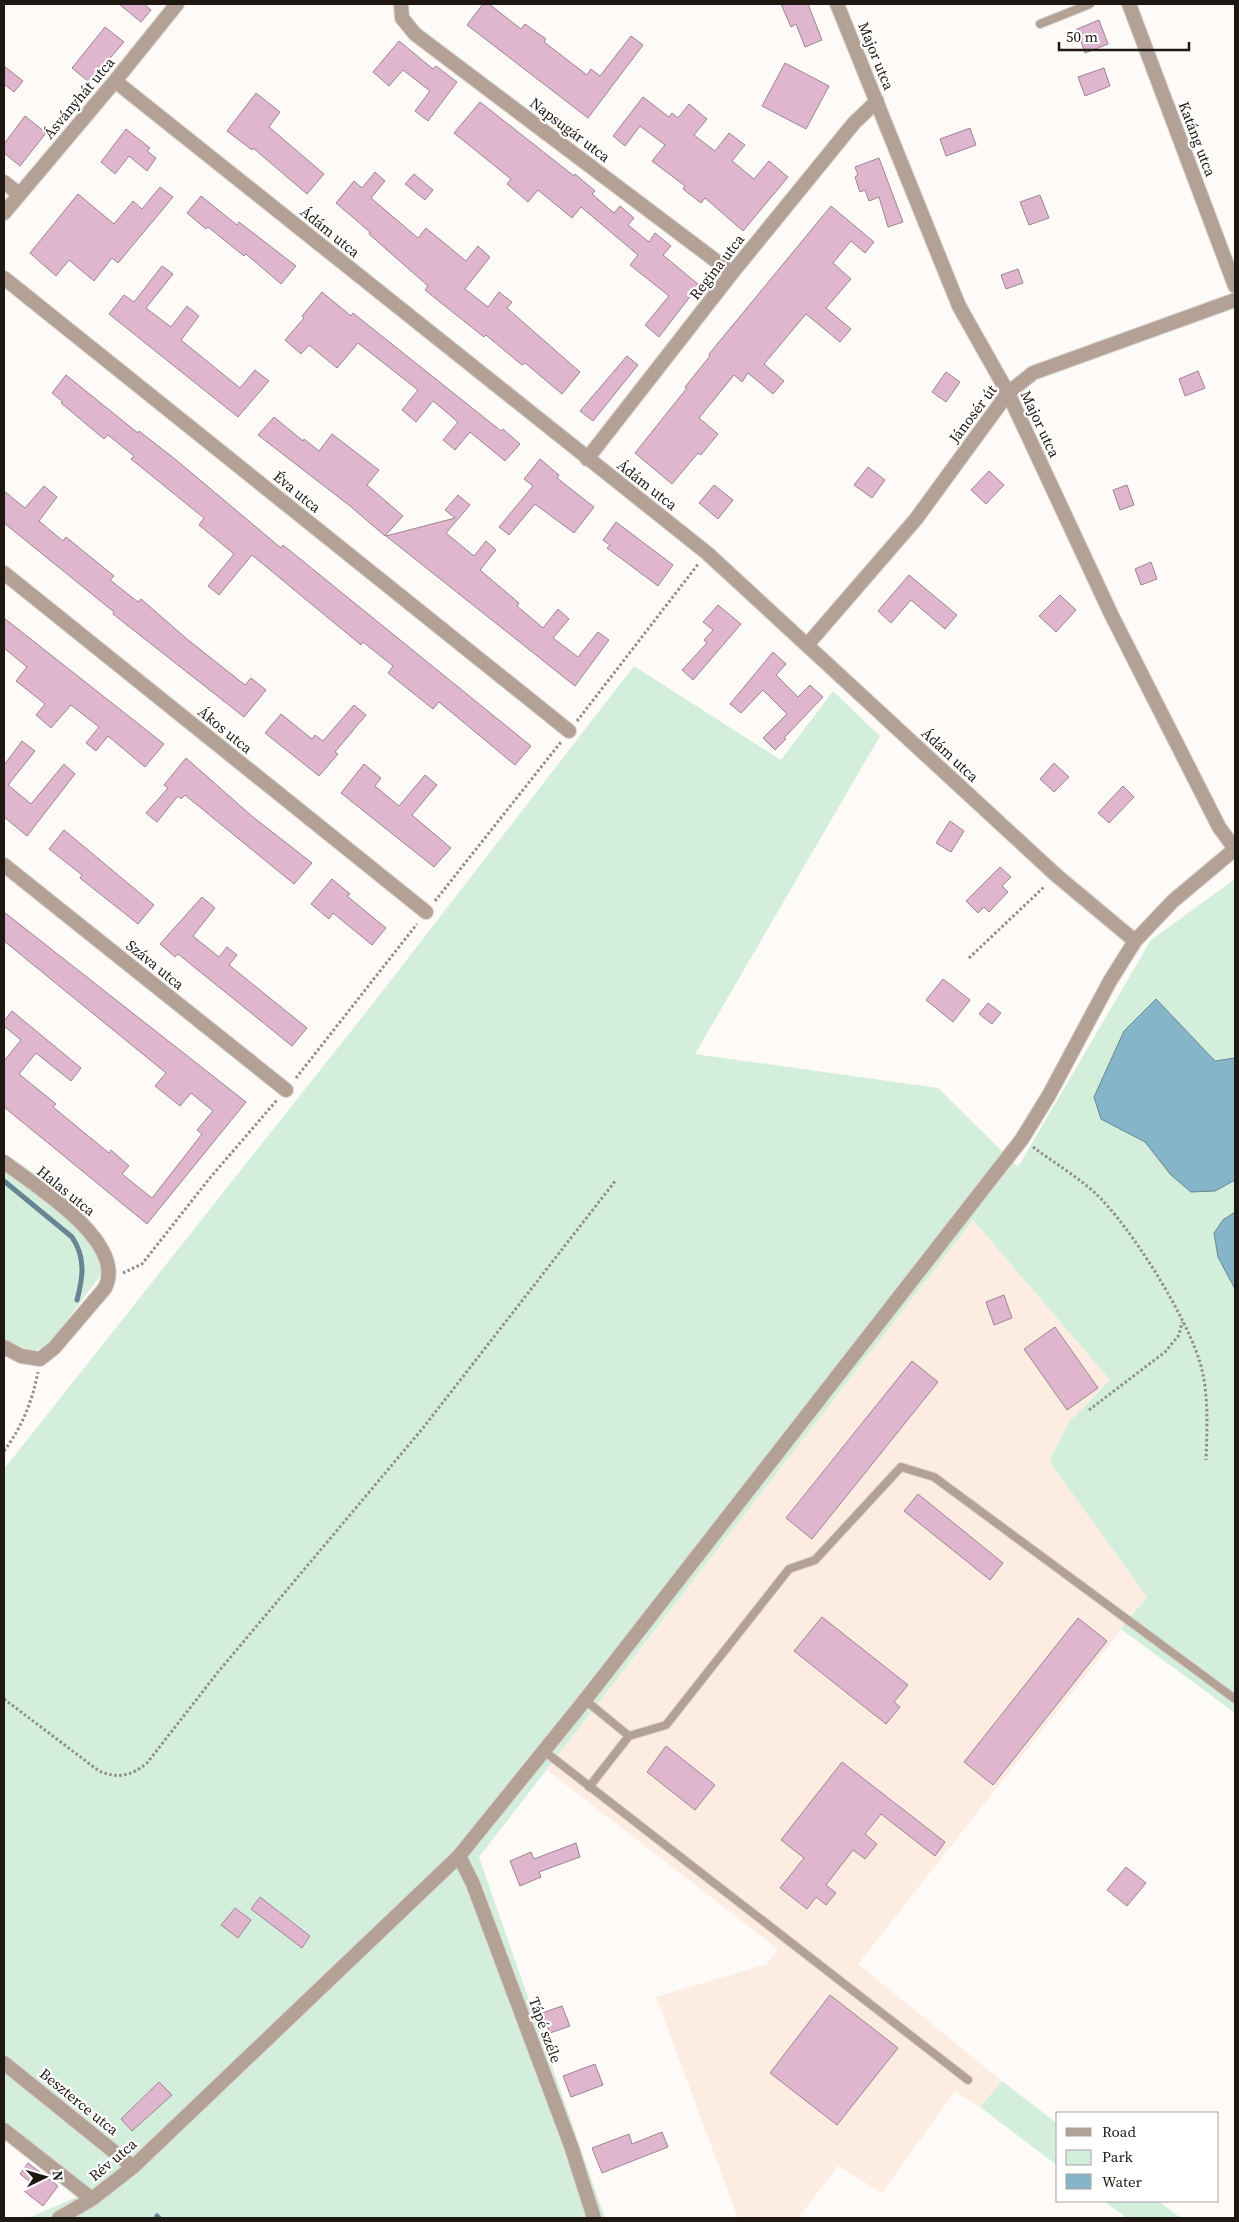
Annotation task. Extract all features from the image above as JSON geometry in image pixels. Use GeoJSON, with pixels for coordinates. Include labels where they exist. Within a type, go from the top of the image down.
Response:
{"type":"FeatureCollection","features":[{"type":"Feature","properties":{"kind":"street","name":"Ásványhát utca"},"geometry":{"type":"LineString","coordinates":[[4,213],[177,4]]}},
{"type":"Feature","properties":{"kind":"street","name":"Napsugár utca"},"geometry":{"type":"LineString","coordinates":[[401,4],[402,18],[415,34],[732,273]]}},
{"type":"Feature","properties":{"kind":"street","name":"Major utca"},"geometry":{"type":"LineString","coordinates":[[837,4],[959,306],[1008,393],[1111,614],[1218,827],[1235,849]]}},
{"type":"Feature","properties":{"kind":"street","name":"Katáng utca"},"geometry":{"type":"LineString","coordinates":[[1129,4],[1235,286]]}},
{"type":"Feature","properties":{"kind":"street","name":"Ádám utca"},"geometry":{"type":"LineString","coordinates":[[115,81],[706,553],[1056,875],[1135,941]]}},
{"type":"Feature","properties":{"kind":"street","name":"Regina utca"},"geometry":{"type":"LineString","coordinates":[[587,458],[732,273],[854,123],[877,102]]}},
{"type":"Feature","properties":{"kind":"street"},"geometry":{"type":"LineString","coordinates":[[4,182],[19,194]]}},
{"type":"Feature","properties":{"kind":"street","name":"Éva utca"},"geometry":{"type":"LineString","coordinates":[[4,278],[569,731]]}},
{"type":"Feature","properties":{"kind":"street","name":"Jánosér út"},"geometry":{"type":"LineString","coordinates":[[807,645],[916,518],[1008,393],[1033,373],[1235,300]]}},
{"type":"Feature","properties":{"kind":"street","name":"Ákos utca"},"geometry":{"type":"LineString","coordinates":[[4,573],[426,912]]}},
{"type":"Feature","properties":{"kind":"street","name":"Rév utca"},"geometry":{"type":"LineString","coordinates":[[59,2218],[92,2199],[133,2167],[459,1856],[585,1700],[1022,1139],[1049,1095],[1110,981],[1135,941],[1173,901],[1235,849]]}},
{"type":"Feature","properties":{"kind":"street","name":"Száva utca"},"geometry":{"type":"LineString","coordinates":[[4,865],[286,1090]]}},
{"type":"Feature","properties":{"kind":"street","name":"Halas utca"},"geometry":{"type":"LineString","coordinates":[[4,1162],[82,1222],[97,1240],[110,1279],[106,1288],[54,1348],[40,1359]]}},
{"type":"Feature","properties":{"kind":"street"},"geometry":{"type":"LineString","coordinates":[[4,1347],[21,1356],[40,1359]]}},
{"type":"Feature","properties":{"kind":"street","name":"Tápé széle"},"geometry":{"type":"LineString","coordinates":[[459,1856],[473,1884],[571,2146],[594,2218]]}},
{"type":"Feature","properties":{"kind":"street","name":"Beszterce utca"},"geometry":{"type":"LineString","coordinates":[[4,2064],[133,2167]]}},
{"type":"Feature","properties":{"kind":"street"},"geometry":{"type":"LineString","coordinates":[[4,2130],[92,2199]]}},
{"type":"Feature","properties":{"kind":"lane"},"geometry":{"type":"LineString","coordinates":[[1040,24],[1090,4]]}},
{"type":"Feature","properties":{"kind":"lane"},"geometry":{"type":"LineString","coordinates":[[590,1787],[629,1736],[666,1725],[789,1570],[816,1560],[901,1467],[934,1477],[1235,1699]]}},
{"type":"Feature","properties":{"kind":"lane"},"geometry":{"type":"LineString","coordinates":[[585,1700],[629,1736]]}},
{"type":"Feature","properties":{"kind":"lane"},"geometry":{"type":"LineString","coordinates":[[544,1751],[968,2080]]}},
{"type":"Feature","properties":{"kind":"path"},"geometry":{"type":"LineString","coordinates":[[969,958],[1056,875]]}},
{"type":"Feature","properties":{"kind":"path"},"geometry":{"type":"LineString","coordinates":[[1022,1139],[1093,1192],[1116,1215],[1159,1280],[1182,1322],[1201,1366],[1206,1398],[1206,1460]]}},
{"type":"Feature","properties":{"kind":"path"},"geometry":{"type":"LineString","coordinates":[[4,1698],[99,1771],[112,1776],[135,1772],[147,1763],[218,1672],[423,1428],[616,1180]]}},
{"type":"Feature","properties":{"kind":"path"},"geometry":{"type":"LineString","coordinates":[[1089,1410],[1165,1352],[1179,1335],[1182,1322]]}},
{"type":"Feature","properties":{"kind":"path"},"geometry":{"type":"LineString","coordinates":[[4,1451],[17,1434],[33,1398],[40,1359]]}},
{"type":"Feature","properties":{"kind":"shaded area"},"geometry":{"type":"Polygon","coordinates":[[[973,1220],[1110,1380],[1069,1422],[1049,1461],[1147,1597],[858,1964],[1002,2081],[980,2107],[955,2091],[882,2193],[838,2166],[798,2218],[738,2218],[656,1997],[767,1964],[778,1949],[547,1770],[973,1220]]]}},
{"type":"Feature","properties":{"kind":"green space"},"geometry":{"type":"Polygon","coordinates":[[[634,666],[781,760],[833,691],[880,736],[695,1054],[938,1088],[1018,1167],[1151,940],[1235,879],[1235,1058],[1215,1061],[1124,1031],[1094,1097],[1124,1130],[1145,1142],[1171,1175],[1215,1191],[1235,1180],[1235,1212],[1223,1220],[1230,1282],[1235,1289],[1235,1713],[1121,1629],[1147,1597],[1049,1461],[1069,1422],[1110,1380],[973,1220],[479,1857],[605,2218],[28,2218],[77,2197],[4,2139],[4,1469],[371,1006],[634,666]]]}},
{"type":"Feature","properties":{"kind":"green space"},"geometry":{"type":"Polygon","coordinates":[[[4,1165],[81,1226],[97,1253],[104,1271],[49,1344],[31,1351],[21,1349],[4,1340],[4,1165]]]}},
{"type":"Feature","properties":{"kind":"green space"},"geometry":{"type":"Polygon","coordinates":[[[1002,2081],[1056,2122],[1056,2164],[980,2107],[1002,2081]]]}},
{"type":"Feature","properties":{"kind":"green space"},"geometry":{"type":"Polygon","coordinates":[[[1105,2202],[1159,2202],[1181,2218],[1127,2218],[1105,2202]]]}},
{"type":"Feature","properties":{"kind":"water"},"geometry":{"type":"Polygon","coordinates":[[[1156,999],[1215,1061],[1235,1058],[1235,1180],[1215,1191],[1191,1192],[1171,1175],[1145,1142],[1101,1119],[1094,1097],[1124,1031],[1156,999]]]}},
{"type":"Feature","properties":{"kind":"water"},"geometry":{"type":"Polygon","coordinates":[[[1235,1212],[1235,1289],[1218,1257],[1214,1233],[1223,1220],[1235,1212]]]}},
{"type":"Feature","properties":{"kind":"building"},"geometry":{"type":"Polygon","coordinates":[[[119,4],[144,4],[151,10],[141,22],[119,4]]]}},
{"type":"Feature","properties":{"kind":"building"},"geometry":{"type":"Polygon","coordinates":[[[483,4],[489,4],[521,29],[525,24],[546,39],[544,42],[587,75],[591,69],[600,76],[631,36],[643,45],[588,118],[467,25],[483,4]]]}},
{"type":"Feature","properties":{"kind":"building"},"geometry":{"type":"Polygon","coordinates":[[[781,4],[808,4],[822,40],[805,47],[796,24],[791,27],[781,4]]]}},
{"type":"Feature","properties":{"kind":"building"},"geometry":{"type":"Polygon","coordinates":[[[1099,20],[1108,44],[1085,53],[1077,29],[1099,20]]]}},
{"type":"Feature","properties":{"kind":"building"},"geometry":{"type":"Polygon","coordinates":[[[105,27],[124,42],[89,82],[72,68],[105,27]]]}},
{"type":"Feature","properties":{"kind":"building"},"geometry":{"type":"Polygon","coordinates":[[[399,41],[433,69],[436,66],[457,82],[428,121],[415,111],[430,91],[403,70],[389,86],[373,72],[399,41]]]}},
{"type":"Feature","properties":{"kind":"building"},"geometry":{"type":"Polygon","coordinates":[[[785,63],[829,86],[806,129],[762,106],[785,63]]]}},
{"type":"Feature","properties":{"kind":"building"},"geometry":{"type":"Polygon","coordinates":[[[4,66],[23,81],[14,92],[4,84],[4,66]]]}},
{"type":"Feature","properties":{"kind":"building"},"geometry":{"type":"Polygon","coordinates":[[[1104,68],[1110,86],[1085,96],[1078,77],[1104,68]]]}},
{"type":"Feature","properties":{"kind":"building"},"geometry":{"type":"Polygon","coordinates":[[[256,93],[280,112],[269,127],[324,174],[307,194],[253,148],[252,150],[227,131],[256,93]]]}},
{"type":"Feature","properties":{"kind":"building"},"geometry":{"type":"Polygon","coordinates":[[[643,97],[669,117],[672,113],[678,118],[689,104],[707,119],[694,135],[715,151],[729,133],[745,145],[732,161],[754,179],[769,161],[788,177],[743,231],[705,198],[701,203],[683,189],[685,186],[652,161],[665,145],[640,126],[625,146],[613,136],[643,97]]]}},
{"type":"Feature","properties":{"kind":"building"},"geometry":{"type":"Polygon","coordinates":[[[480,102],[574,176],[575,174],[595,191],[592,194],[614,213],[620,206],[634,218],[628,225],[649,242],[655,233],[671,246],[663,255],[699,285],[659,337],[645,325],[669,296],[630,265],[638,255],[581,207],[572,218],[538,190],[528,202],[507,184],[511,179],[454,133],[480,102]]]}},
{"type":"Feature","properties":{"kind":"building"},"geometry":{"type":"Polygon","coordinates":[[[25,116],[46,133],[20,166],[4,153],[4,144],[25,116]]]}},
{"type":"Feature","properties":{"kind":"building"},"geometry":{"type":"Polygon","coordinates":[[[970,128],[976,145],[946,156],[940,139],[970,128]]]}},
{"type":"Feature","properties":{"kind":"building"},"geometry":{"type":"Polygon","coordinates":[[[126,129],[150,148],[147,151],[156,158],[147,171],[129,156],[115,174],[101,162],[126,129]]]}},
{"type":"Feature","properties":{"kind":"building"},"geometry":{"type":"Polygon","coordinates":[[[879,158],[903,222],[888,227],[879,197],[869,201],[865,190],[860,192],[855,177],[858,175],[855,167],[879,158]]]}},
{"type":"Feature","properties":{"kind":"building"},"geometry":{"type":"Polygon","coordinates":[[[375,172],[385,181],[371,198],[418,238],[426,228],[466,261],[478,246],[490,257],[465,289],[488,307],[499,292],[512,302],[507,308],[580,372],[562,394],[525,363],[522,365],[486,335],[484,337],[425,290],[428,286],[336,203],[354,181],[362,188],[375,172]]]}},
{"type":"Feature","properties":{"kind":"building"},"geometry":{"type":"Polygon","coordinates":[[[414,174],[433,190],[425,200],[405,184],[414,174]]]}},
{"type":"Feature","properties":{"kind":"building"},"geometry":{"type":"Polygon","coordinates":[[[160,187],[173,197],[118,263],[112,258],[94,281],[69,260],[56,276],[30,253],[78,194],[114,224],[133,201],[142,209],[160,187]]]}},
{"type":"Feature","properties":{"kind":"building"},"geometry":{"type":"Polygon","coordinates":[[[1040,195],[1049,218],[1029,225],[1020,202],[1040,195]]]}},
{"type":"Feature","properties":{"kind":"building"},"geometry":{"type":"Polygon","coordinates":[[[201,196],[237,225],[239,222],[296,266],[281,284],[246,254],[244,256],[187,213],[201,196]]]}},
{"type":"Feature","properties":{"kind":"building"},"geometry":{"type":"Polygon","coordinates":[[[831,206],[874,242],[865,253],[851,241],[833,263],[851,279],[826,308],[851,329],[840,342],[806,314],[764,364],[784,381],[773,394],[748,373],[742,382],[734,375],[699,418],[718,434],[701,455],[698,453],[672,484],[635,453],[687,388],[685,387],[710,356],[709,354],[831,206]]]}},
{"type":"Feature","properties":{"kind":"building"},"geometry":{"type":"Polygon","coordinates":[[[162,266],[173,274],[146,308],[171,327],[187,306],[199,316],[181,340],[240,388],[255,370],[269,381],[238,417],[109,314],[124,295],[134,302],[162,266]]]}},
{"type":"Feature","properties":{"kind":"building"},"geometry":{"type":"Polygon","coordinates":[[[1018,269],[1023,283],[1006,289],[1001,275],[1018,269]]]}},
{"type":"Feature","properties":{"kind":"building"},"geometry":{"type":"Polygon","coordinates":[[[322,292],[351,316],[353,313],[520,444],[505,461],[470,432],[455,450],[443,440],[458,422],[433,401],[416,422],[402,410],[418,390],[358,343],[337,368],[309,345],[301,354],[285,340],[304,318],[302,316],[322,292]]]}},
{"type":"Feature","properties":{"kind":"building"},"geometry":{"type":"Polygon","coordinates":[[[627,356],[638,365],[593,421],[580,411],[627,356]]]}},
{"type":"Feature","properties":{"kind":"building"},"geometry":{"type":"Polygon","coordinates":[[[1198,371],[1205,388],[1185,396],[1179,379],[1198,371]]]}},
{"type":"Feature","properties":{"kind":"building"},"geometry":{"type":"Polygon","coordinates":[[[946,372],[960,382],[946,402],[932,392],[946,372]]]}},
{"type":"Feature","properties":{"kind":"building"},"geometry":{"type":"Polygon","coordinates":[[[66,375],[138,433],[139,431],[175,459],[281,548],[283,545],[531,746],[515,765],[439,702],[433,709],[388,673],[393,666],[363,642],[361,645],[252,555],[219,595],[208,586],[234,554],[199,525],[204,518],[131,459],[134,456],[108,435],[104,439],[61,403],[63,402],[52,393],[66,375]]]}},
{"type":"Feature","properties":{"kind":"building"},"geometry":{"type":"Polygon","coordinates":[[[274,417],[303,441],[304,439],[319,451],[332,434],[379,470],[367,485],[403,516],[385,536],[350,506],[258,435],[274,417]]]}},
{"type":"Feature","properties":{"kind":"building"},"geometry":{"type":"Polygon","coordinates":[[[540,459],[559,475],[557,478],[594,507],[574,533],[535,504],[509,535],[499,527],[533,486],[524,479],[540,459]]]}},
{"type":"Feature","properties":{"kind":"building"},"geometry":{"type":"Polygon","coordinates":[[[868,467],[885,480],[872,498],[854,485],[868,467]]]}},
{"type":"Feature","properties":{"kind":"building"},"geometry":{"type":"Polygon","coordinates":[[[989,471],[1004,485],[986,504],[971,490],[989,471]]]}},
{"type":"Feature","properties":{"kind":"building"},"geometry":{"type":"Polygon","coordinates":[[[714,485],[733,500],[718,519],[699,503],[714,485]]]}},
{"type":"Feature","properties":{"kind":"building"},"geometry":{"type":"Polygon","coordinates":[[[1127,485],[1134,505],[1120,510],[1113,490],[1127,485]]]}},
{"type":"Feature","properties":{"kind":"building"},"geometry":{"type":"Polygon","coordinates":[[[44,486],[57,497],[39,521],[63,541],[66,537],[114,576],[110,580],[138,602],[141,599],[187,639],[245,685],[251,678],[266,690],[244,717],[113,614],[114,612],[4,523],[4,491],[25,508],[44,486]]]}},
{"type":"Feature","properties":{"kind":"building"},"geometry":{"type":"Polygon","coordinates":[[[458,495],[470,505],[446,533],[474,556],[486,541],[496,550],[480,570],[519,603],[517,606],[543,628],[558,609],[569,619],[553,638],[578,657],[598,632],[609,640],[575,686],[386,536],[455,518],[445,510],[458,495]]]}},
{"type":"Feature","properties":{"kind":"building"},"geometry":{"type":"Polygon","coordinates":[[[616,522],[673,565],[658,586],[607,548],[610,545],[603,540],[616,522]]]}},
{"type":"Feature","properties":{"kind":"building"},"geometry":{"type":"Polygon","coordinates":[[[1151,562],[1157,579],[1141,585],[1135,569],[1151,562]]]}},
{"type":"Feature","properties":{"kind":"building"},"geometry":{"type":"Polygon","coordinates":[[[909,575],[957,615],[945,629],[911,600],[891,623],[878,611],[909,575]]]}},
{"type":"Feature","properties":{"kind":"building"},"geometry":{"type":"Polygon","coordinates":[[[1060,595],[1076,610],[1056,632],[1039,616],[1060,595]]]}},
{"type":"Feature","properties":{"kind":"building"},"geometry":{"type":"Polygon","coordinates":[[[718,605],[741,624],[693,680],[682,670],[707,643],[704,640],[713,630],[703,622],[718,605]]]}},
{"type":"Feature","properties":{"kind":"building"},"geometry":{"type":"Polygon","coordinates":[[[4,618],[164,744],[145,767],[108,736],[96,751],[86,743],[99,727],[71,705],[51,728],[36,715],[45,704],[16,681],[27,667],[4,648],[4,618]]]}},
{"type":"Feature","properties":{"kind":"building"},"geometry":{"type":"Polygon","coordinates":[[[773,652],[786,664],[776,675],[798,697],[810,685],[823,697],[775,750],[763,738],[787,714],[763,690],[741,713],[730,704],[773,652]]]}},
{"type":"Feature","properties":{"kind":"building"},"geometry":{"type":"Polygon","coordinates":[[[354,705],[366,715],[335,752],[338,754],[319,776],[265,733],[281,714],[312,739],[315,735],[323,741],[354,705]]]}},
{"type":"Feature","properties":{"kind":"building"},"geometry":{"type":"Polygon","coordinates":[[[22,741],[35,751],[8,785],[31,804],[64,764],[75,774],[27,836],[4,817],[4,765],[22,741]]]}},
{"type":"Feature","properties":{"kind":"building"},"geometry":{"type":"Polygon","coordinates":[[[186,758],[253,817],[312,863],[294,884],[185,795],[181,799],[178,796],[157,822],[146,813],[168,788],[164,785],[186,758]]]}},
{"type":"Feature","properties":{"kind":"building"},"geometry":{"type":"Polygon","coordinates":[[[1054,763],[1069,777],[1054,792],[1040,779],[1054,763]]]}},
{"type":"Feature","properties":{"kind":"building"},"geometry":{"type":"Polygon","coordinates":[[[364,764],[381,778],[375,786],[399,806],[425,775],[437,785],[412,815],[451,848],[434,867],[341,793],[364,764]]]}},
{"type":"Feature","properties":{"kind":"building"},"geometry":{"type":"Polygon","coordinates":[[[1123,786],[1134,797],[1109,823],[1098,813],[1123,786]]]}},
{"type":"Feature","properties":{"kind":"building"},"geometry":{"type":"Polygon","coordinates":[[[950,821],[964,831],[951,852],[936,843],[950,821]]]}},
{"type":"Feature","properties":{"kind":"building"},"geometry":{"type":"Polygon","coordinates":[[[64,830],[154,905],[138,924],[80,878],[82,875],[49,849],[64,830]]]}},
{"type":"Feature","properties":{"kind":"building"},"geometry":{"type":"Polygon","coordinates":[[[1000,867],[1011,877],[1002,886],[1008,892],[989,912],[984,907],[978,913],[966,901],[1000,867]]]}},
{"type":"Feature","properties":{"kind":"building"},"geometry":{"type":"Polygon","coordinates":[[[332,879],[350,894],[347,896],[386,928],[372,945],[333,913],[329,919],[311,904],[332,879]]]}},
{"type":"Feature","properties":{"kind":"building"},"geometry":{"type":"Polygon","coordinates":[[[202,897],[215,908],[193,936],[219,957],[227,947],[237,955],[229,965],[307,1028],[292,1046],[178,954],[175,957],[160,944],[202,897]]]}},
{"type":"Feature","properties":{"kind":"building"},"geometry":{"type":"Polygon","coordinates":[[[4,912],[246,1102],[147,1224],[4,1107],[4,1061],[21,1040],[4,1026],[4,1021],[12,1011],[81,1068],[71,1081],[36,1053],[19,1074],[56,1104],[53,1107],[109,1153],[111,1150],[129,1166],[122,1174],[152,1198],[202,1134],[197,1130],[213,1111],[191,1093],[180,1106],[155,1086],[166,1073],[4,941],[4,912]]]}},
{"type":"Feature","properties":{"kind":"building"},"geometry":{"type":"Polygon","coordinates":[[[943,979],[970,1000],[953,1022],[926,1000],[943,979]]]}},
{"type":"Feature","properties":{"kind":"building"},"geometry":{"type":"Polygon","coordinates":[[[988,1003],[1001,1013],[992,1024],[979,1014],[988,1003]]]}},
{"type":"Feature","properties":{"kind":"building"},"geometry":{"type":"Polygon","coordinates":[[[1004,1295],[1012,1318],[994,1325],[986,1302],[1004,1295]]]}},
{"type":"Feature","properties":{"kind":"building"},"geometry":{"type":"Polygon","coordinates":[[[1055,1327],[1098,1388],[1067,1410],[1024,1349],[1055,1327]]]}},
{"type":"Feature","properties":{"kind":"building"},"geometry":{"type":"Polygon","coordinates":[[[912,1361],[938,1382],[812,1539],[786,1518],[912,1361]]]}},
{"type":"Feature","properties":{"kind":"building"},"geometry":{"type":"Polygon","coordinates":[[[918,1494],[1003,1563],[990,1580],[904,1511],[918,1494]]]}},
{"type":"Feature","properties":{"kind":"building"},"geometry":{"type":"Polygon","coordinates":[[[822,1617],[908,1685],[894,1702],[900,1707],[886,1724],[794,1651],[822,1617]]]}},
{"type":"Feature","properties":{"kind":"building"},"geometry":{"type":"Polygon","coordinates":[[[1078,1618],[1107,1641],[993,1785],[964,1762],[1078,1618]]]}},
{"type":"Feature","properties":{"kind":"building"},"geometry":{"type":"Polygon","coordinates":[[[666,1746],[715,1785],[695,1810],[647,1772],[666,1746]]]}},
{"type":"Feature","properties":{"kind":"building"},"geometry":{"type":"Polygon","coordinates":[[[842,1762],[945,1842],[935,1856],[881,1814],[865,1834],[877,1844],[865,1859],[853,1850],[826,1885],[836,1893],[826,1905],[816,1897],[807,1909],[780,1888],[804,1858],[781,1840],[842,1762]]]}},
{"type":"Feature","properties":{"kind":"building"},"geometry":{"type":"Polygon","coordinates":[[[576,1843],[580,1857],[539,1872],[541,1877],[520,1886],[510,1861],[531,1852],[534,1859],[576,1843]]]}},
{"type":"Feature","properties":{"kind":"building"},"geometry":{"type":"Polygon","coordinates":[[[1126,1867],[1146,1883],[1127,1906],[1107,1890],[1126,1867]]]}},
{"type":"Feature","properties":{"kind":"building"},"geometry":{"type":"Polygon","coordinates":[[[260,1897],[310,1936],[302,1948],[251,1909],[260,1897]]]}},
{"type":"Feature","properties":{"kind":"building"},"geometry":{"type":"Polygon","coordinates":[[[235,1908],[251,1920],[238,1938],[221,1925],[235,1908]]]}},
{"type":"Feature","properties":{"kind":"building"},"geometry":{"type":"Polygon","coordinates":[[[830,1995],[898,2048],[837,2125],[770,2073],[830,1995]]]}},
{"type":"Feature","properties":{"kind":"building"},"geometry":{"type":"Polygon","coordinates":[[[562,2006],[570,2026],[550,2033],[542,2013],[562,2006]]]}},
{"type":"Feature","properties":{"kind":"building"},"geometry":{"type":"Polygon","coordinates":[[[595,2064],[603,2085],[571,2097],[563,2076],[595,2064]]]}},
{"type":"Feature","properties":{"kind":"building"},"geometry":{"type":"Polygon","coordinates":[[[159,2082],[172,2095],[132,2131],[121,2119],[159,2082]]]}},
{"type":"Feature","properties":{"kind":"building"},"geometry":{"type":"Polygon","coordinates":[[[662,2132],[668,2147],[602,2173],[592,2148],[629,2134],[632,2144],[662,2132]]]}},
{"type":"Feature","properties":{"kind":"building"},"geometry":{"type":"Polygon","coordinates":[[[28,2163],[58,2186],[43,2206],[24,2191],[30,2182],[20,2174],[28,2163]]]}},
{"type":"Feature","properties":{"kind":"waterway"},"geometry":{"type":"LineString","coordinates":[[4,1181],[72,1237],[80,1252],[82,1268],[77,1300]]}}]}
